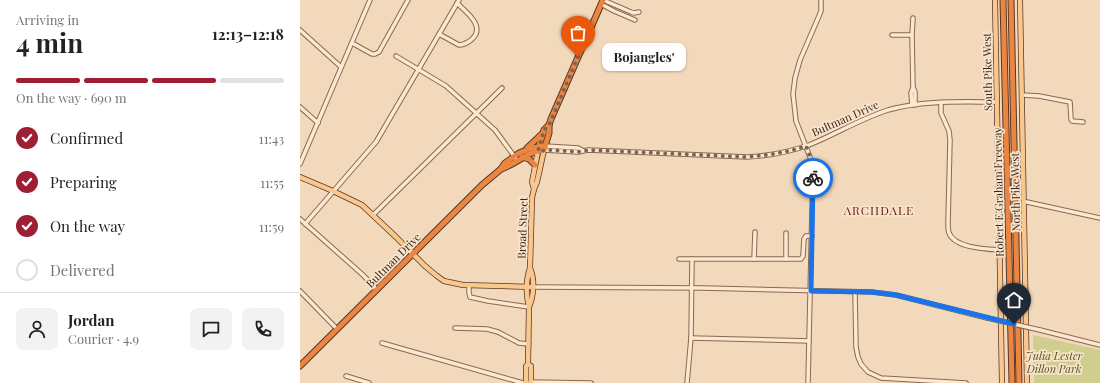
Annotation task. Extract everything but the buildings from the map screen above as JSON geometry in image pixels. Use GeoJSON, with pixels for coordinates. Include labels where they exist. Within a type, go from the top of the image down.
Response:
{"type":"FeatureCollection","features":[{"type":"Feature","properties":{"kind":"highway","name":"Robert E Graham Freeway"},"geometry":{"type":"LineString","coordinates":[[1004,0],[1012,383]]}},
{"type":"Feature","properties":{"kind":"highway","name":"Robert E Graham Freeway"},"geometry":{"type":"LineString","coordinates":[[1011,0],[1019,383]]}},
{"type":"Feature","properties":{"kind":"highway","name":"Broad Street"},"geometry":{"type":"LineString","coordinates":[[541,148],[544,132],[549,125],[602,1]]}},
{"type":"Feature","properties":{"kind":"highway","name":"Broad Street"},"geometry":{"type":"LineString","coordinates":[[541,148],[549,133],[549,125]]}},
{"type":"Feature","properties":{"kind":"highway"},"geometry":{"type":"LineString","coordinates":[[525,150],[544,132]]}},
{"type":"Feature","properties":{"kind":"highway","name":"Bultman Drive"},"geometry":{"type":"LineString","coordinates":[[518,158],[541,148]]}},
{"type":"Feature","properties":{"kind":"highway","name":"Bultman Drive"},"geometry":{"type":"LineString","coordinates":[[300,366],[482,185],[501,169],[507,167],[525,150],[541,148]]}},
{"type":"Feature","properties":{"kind":"highway"},"geometry":{"type":"LineString","coordinates":[[518,158],[529,159],[535,165]]}},
{"type":"Feature","properties":{"kind":"main road","name":"South Pike West"},"geometry":{"type":"LineString","coordinates":[[994,0],[1002,383]]}},
{"type":"Feature","properties":{"kind":"main road","name":"North Pike West"},"geometry":{"type":"LineString","coordinates":[[1020,0],[1028,383]]}},
{"type":"Feature","properties":{"kind":"main road","name":"Broad Street"},"geometry":{"type":"LineString","coordinates":[[534,189],[532,182],[535,165],[541,148]]}},
{"type":"Feature","properties":{"kind":"main road","name":"Broad Street"},"geometry":{"type":"LineString","coordinates":[[528,383],[531,366],[528,364],[529,307],[532,299],[528,275],[530,268],[532,205],[534,189],[537,182],[541,148]]}},
{"type":"Feature","properties":{"kind":"main road"},"geometry":{"type":"LineString","coordinates":[[300,177],[362,205],[429,271],[440,278],[455,284],[469,286],[530,287]]}},
{"type":"Feature","properties":{"kind":"street"},"geometry":{"type":"LineString","coordinates":[[300,164],[370,0]]}},
{"type":"Feature","properties":{"kind":"street"},"geometry":{"type":"LineString","coordinates":[[352,43],[372,54],[379,52],[408,0]]}},
{"type":"Feature","properties":{"kind":"street"},"geometry":{"type":"LineString","coordinates":[[808,383],[813,165],[794,116],[793,88],[800,60],[821,11],[820,0]]}},
{"type":"Feature","properties":{"kind":"street"},"geometry":{"type":"LineString","coordinates":[[602,1],[634,13],[639,12]]}},
{"type":"Feature","properties":{"kind":"street"},"geometry":{"type":"LineString","coordinates":[[602,1],[614,11],[635,20]]}},
{"type":"Feature","properties":{"kind":"street"},"geometry":{"type":"LineString","coordinates":[[305,224],[376,142],[419,70],[439,34],[458,2],[473,19],[477,29],[475,36],[470,41],[462,45],[459,45],[439,34]]}},
{"type":"Feature","properties":{"kind":"street"},"geometry":{"type":"LineString","coordinates":[[913,18],[913,87],[911,93],[913,105]]}},
{"type":"Feature","properties":{"kind":"street"},"geometry":{"type":"LineString","coordinates":[[300,30],[342,67]]}},
{"type":"Feature","properties":{"kind":"street"},"geometry":{"type":"LineString","coordinates":[[892,35],[912,35]]}},
{"type":"Feature","properties":{"kind":"street"},"geometry":{"type":"LineString","coordinates":[[396,56],[446,86],[497,132],[518,158]]}},
{"type":"Feature","properties":{"kind":"street"},"geometry":{"type":"LineString","coordinates":[[373,215],[502,88]]}},
{"type":"Feature","properties":{"kind":"street"},"geometry":{"type":"LineString","coordinates":[[1022,95],[1039,96],[1070,102],[1072,121],[1082,122]]}},
{"type":"Feature","properties":{"kind":"street","name":"Bultman Drive"},"geometry":{"type":"LineString","coordinates":[[541,148],[578,148],[582,150],[747,157],[771,155],[806,146],[867,117],[889,110],[913,105],[997,102]]}},
{"type":"Feature","properties":{"kind":"street"},"geometry":{"type":"LineString","coordinates":[[941,103],[942,113],[949,131],[950,140],[949,233],[954,240],[961,244],[985,249],[1000,250]]}},
{"type":"Feature","properties":{"kind":"street"},"geometry":{"type":"LineString","coordinates":[[300,107],[318,123]]}},
{"type":"Feature","properties":{"kind":"street"},"geometry":{"type":"LineString","coordinates":[[1024,202],[1100,218]]}},
{"type":"Feature","properties":{"kind":"street"},"geometry":{"type":"LineString","coordinates":[[300,219],[363,275],[377,290]]}},
{"type":"Feature","properties":{"kind":"street"},"geometry":{"type":"LineString","coordinates":[[754,259],[755,232]]}},
{"type":"Feature","properties":{"kind":"street"},"geometry":{"type":"LineString","coordinates":[[786,233],[786,259]]}},
{"type":"Feature","properties":{"kind":"street"},"geometry":{"type":"LineString","coordinates":[[679,259],[800,260],[803,258],[804,239],[806,236],[812,236]]}},
{"type":"Feature","properties":{"kind":"street"},"geometry":{"type":"LineString","coordinates":[[687,383],[691,338],[692,259]]}},
{"type":"Feature","properties":{"kind":"street"},"geometry":{"type":"LineString","coordinates":[[469,286],[470,297],[529,307]]}},
{"type":"Feature","properties":{"kind":"street"},"geometry":{"type":"LineString","coordinates":[[530,287],[692,288],[872,292],[896,295],[1100,345]]}},
{"type":"Feature","properties":{"kind":"street"},"geometry":{"type":"LineString","coordinates":[[300,291],[337,329]]}},
{"type":"Feature","properties":{"kind":"street"},"geometry":{"type":"LineString","coordinates":[[855,292],[856,347],[861,364],[868,372],[881,378],[966,383]]}},
{"type":"Feature","properties":{"kind":"street"},"geometry":{"type":"LineString","coordinates":[[455,328],[487,329],[498,332],[519,343],[529,344]]}},
{"type":"Feature","properties":{"kind":"street"},"geometry":{"type":"LineString","coordinates":[[691,338],[809,341]]}},
{"type":"Feature","properties":{"kind":"street"},"geometry":{"type":"LineString","coordinates":[[382,343],[522,383]]}},
{"type":"Feature","properties":{"kind":"street"},"geometry":{"type":"LineString","coordinates":[[346,376],[369,383]]}},
{"type":"Feature","properties":{"kind":"street"},"geometry":{"type":"LineString","coordinates":[[528,383],[591,383]]}},
{"type":"Feature","properties":{"kind":"green space","name":"Julia Lester Dillon Park"},"geometry":{"type":"Polygon","coordinates":[[[1033,335],[1100,350],[1100,383],[1034,383],[1033,335]]]}},
{"type":"Feature","properties":{"kind":"way so far"},"geometry":{"type":"LineString","coordinates":[[578,57],[549,125],[544,130],[538,151],[551,150],[578,152],[588,150],[747,157],[771,155],[806,146],[813,165],[813,178]]}},
{"type":"Feature","properties":{"kind":"place","name":"Bojangles'"},"geometry":{"type":"Point","coordinates":[578,57]}},
{"type":"Feature","properties":{"kind":"district","name":"ARCHDALE"},"geometry":{"type":"Point","coordinates":[879,210]}},
{"type":"Feature","properties":{"kind":"route"},"geometry":{"type":"LineString","coordinates":[[813,178],[811,291],[872,292],[896,295],[1014,324]]}}]}
